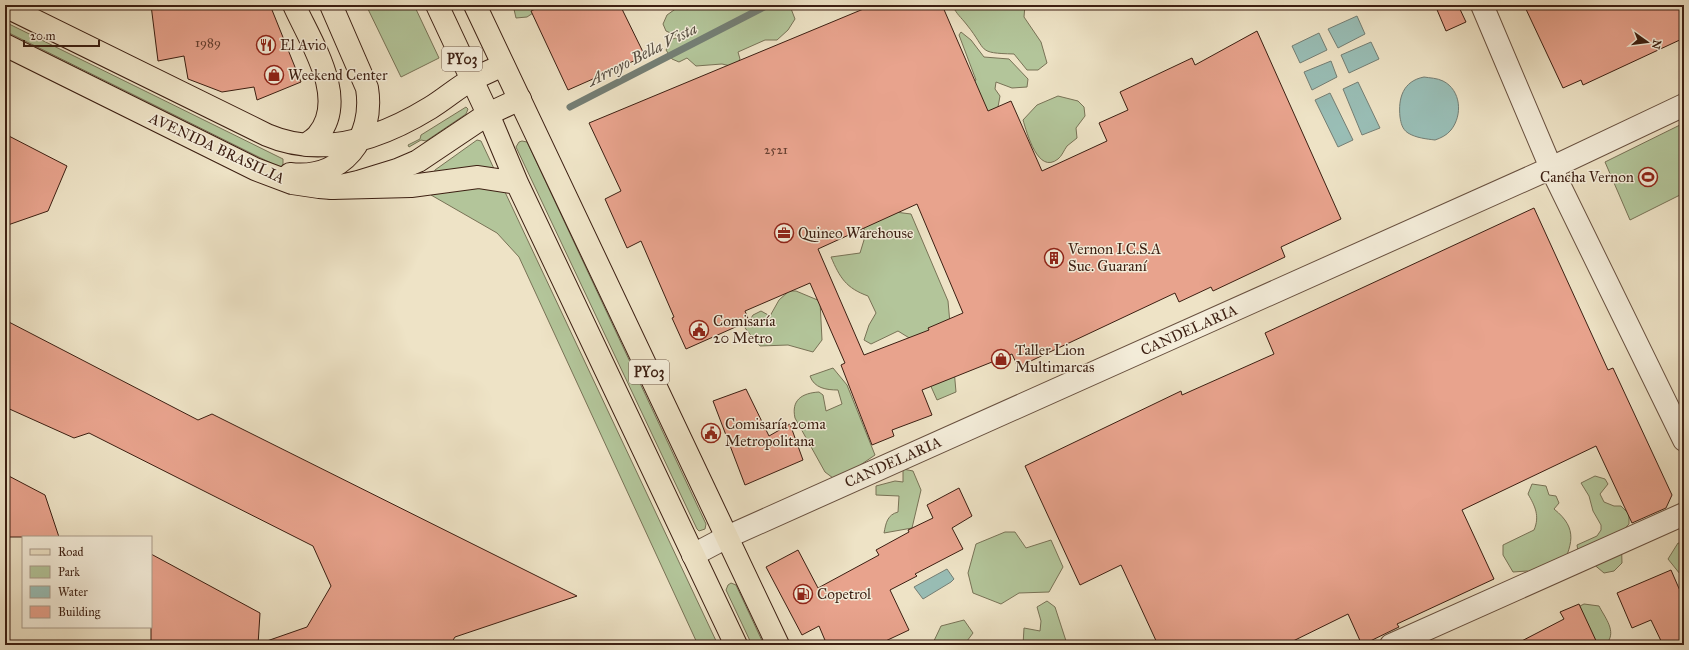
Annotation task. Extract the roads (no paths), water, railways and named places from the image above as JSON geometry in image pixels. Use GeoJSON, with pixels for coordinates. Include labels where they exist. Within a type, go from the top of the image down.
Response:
{"type":"FeatureCollection","features":[{"type":"Feature","properties":{"kind":"main road"},"geometry":{"type":"LineString","coordinates":[[294,5],[326,75],[330,98],[329,114],[325,123],[318,136],[306,145]]}},
{"type":"Feature","properties":{"kind":"main road"},"geometry":{"type":"LineString","coordinates":[[255,169],[305,176],[323,171],[346,159],[365,130],[369,102],[367,88],[331,5]]}},
{"type":"Feature","properties":{"kind":"main road","name":"PY03"},"geometry":{"type":"LineString","coordinates":[[437,5],[488,114],[517,183],[736,645]]}},
{"type":"Feature","properties":{"kind":"main road","name":"PY03"},"geometry":{"type":"LineString","coordinates":[[475,5],[778,645]]}},
{"type":"Feature","properties":{"kind":"main road"},"geometry":{"type":"LineString","coordinates":[[5,6],[267,135],[280,141],[306,145],[329,146],[359,140],[407,121],[472,80],[503,65]]}},
{"type":"Feature","properties":{"kind":"main road","name":"AVENIDA BRASILIA"},"geometry":{"type":"LineString","coordinates":[[5,45],[255,169],[292,183],[332,188],[380,176],[418,161],[488,114],[520,99]]}},
{"type":"Feature","properties":{"kind":"main road"},"geometry":{"type":"LineString","coordinates":[[332,188],[411,186],[478,177],[517,183]]}},
{"type":"Feature","properties":{"kind":"street"},"geometry":{"type":"LineString","coordinates":[[1482,5],[1551,168],[1684,440]]}},
{"type":"Feature","properties":{"kind":"street","name":"CANDELARIA"},"geometry":{"type":"LineString","coordinates":[[693,555],[727,537],[1551,168],[1684,105]]}},
{"type":"Feature","properties":{"kind":"street"},"geometry":{"type":"LineString","coordinates":[[1391,645],[1684,514]]}},
{"type":"Feature","properties":{"kind":"water"},"geometry":{"type":"Polygon","coordinates":[[[1357,16],[1365,34],[1338,48],[1328,29],[1357,16]]]}},
{"type":"Feature","properties":{"kind":"water"},"geometry":{"type":"Polygon","coordinates":[[[1319,33],[1327,50],[1300,63],[1292,46],[1319,33]]]}},
{"type":"Feature","properties":{"kind":"water"},"geometry":{"type":"Polygon","coordinates":[[[1371,42],[1379,59],[1349,73],[1341,55],[1371,42]]]}},
{"type":"Feature","properties":{"kind":"water"},"geometry":{"type":"Polygon","coordinates":[[[1331,61],[1337,77],[1312,90],[1304,72],[1331,61]]]}},
{"type":"Feature","properties":{"kind":"water"},"geometry":{"type":"Polygon","coordinates":[[[1424,77],[1443,81],[1454,90],[1457,97],[1458,110],[1455,124],[1448,133],[1435,140],[1411,135],[1403,128],[1400,119],[1400,103],[1403,91],[1411,82],[1424,77]]]}},
{"type":"Feature","properties":{"kind":"water"},"geometry":{"type":"Polygon","coordinates":[[[1358,82],[1380,128],[1362,135],[1343,89],[1358,82]]]}},
{"type":"Feature","properties":{"kind":"water"},"geometry":{"type":"Polygon","coordinates":[[[1330,93],[1353,140],[1338,147],[1315,100],[1330,93]]]}},
{"type":"Feature","properties":{"kind":"water"},"geometry":{"type":"Polygon","coordinates":[[[947,569],[954,579],[923,599],[914,587],[947,569]]]}},
{"type":"Feature","properties":{"kind":"waterway","name":"Arroyo Bella Vista"},"geometry":{"type":"LineString","coordinates":[[570,107],[768,5]]}},
{"type":"Feature","properties":{"kind":"place","name":"El Avio"},"geometry":{"type":"Point","coordinates":[266,45]}},
{"type":"Feature","properties":{"kind":"place","name":"Weekend Center"},"geometry":{"type":"Point","coordinates":[274,75]}},
{"type":"Feature","properties":{"kind":"place","name":"Cancha Vernon"},"geometry":{"type":"Point","coordinates":[1648,177]}},
{"type":"Feature","properties":{"kind":"place","name":"Quineo Warehouse"},"geometry":{"type":"Point","coordinates":[784,233]}},
{"type":"Feature","properties":{"kind":"place","name":"Vernon I.C.S.A Suc. Guaraní"},"geometry":{"type":"Point","coordinates":[1054,258]}},
{"type":"Feature","properties":{"kind":"place","name":"Comisaría 20 Metro"},"geometry":{"type":"Point","coordinates":[699,330]}},
{"type":"Feature","properties":{"kind":"place","name":"Taller Lion Multimarcas"},"geometry":{"type":"Point","coordinates":[1001,359]}},
{"type":"Feature","properties":{"kind":"place","name":"Comisaría 20ma Metropolitana"},"geometry":{"type":"Point","coordinates":[711,433]}},
{"type":"Feature","properties":{"kind":"place","name":"Copetrol"},"geometry":{"type":"Point","coordinates":[803,594]}}]}
